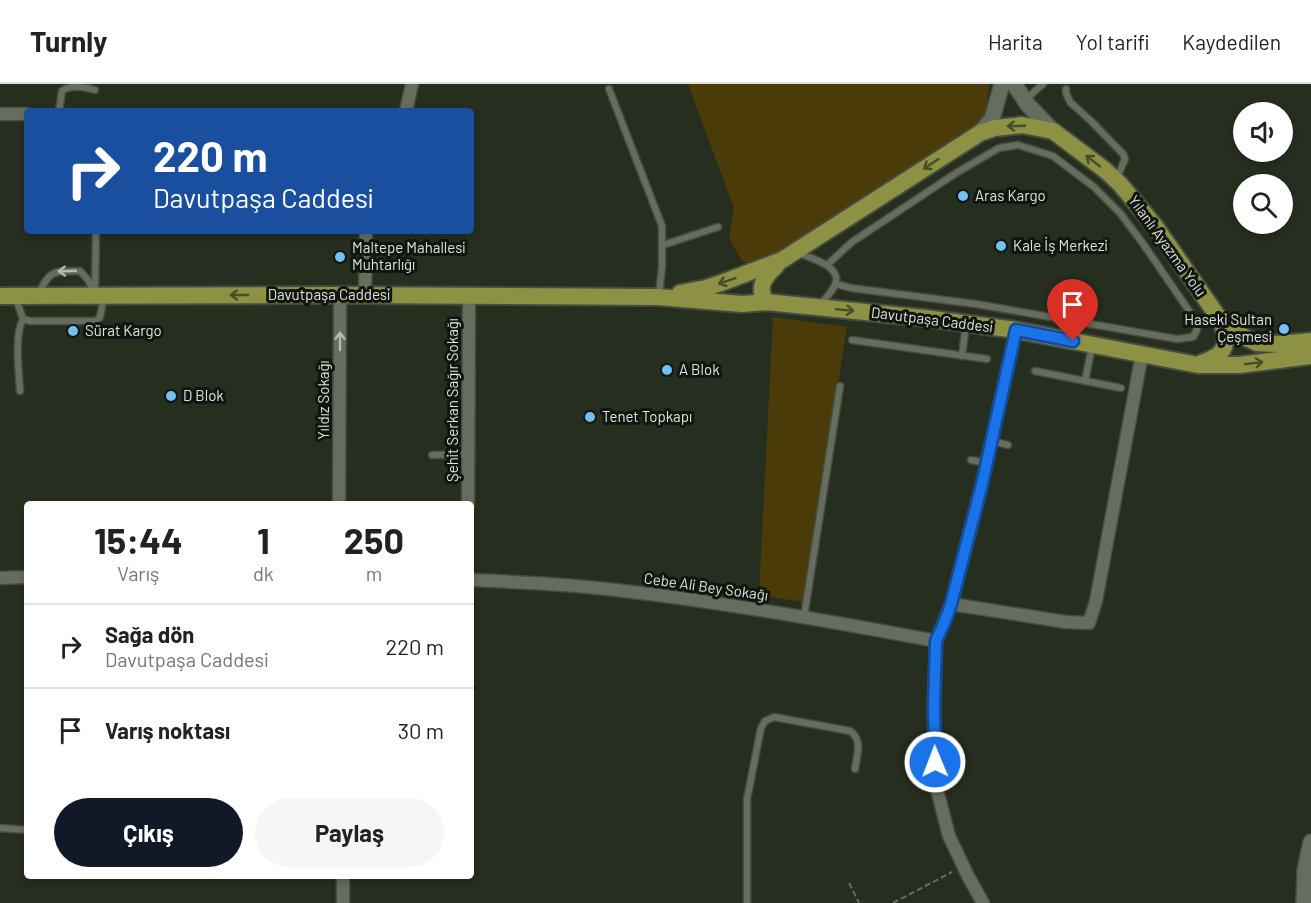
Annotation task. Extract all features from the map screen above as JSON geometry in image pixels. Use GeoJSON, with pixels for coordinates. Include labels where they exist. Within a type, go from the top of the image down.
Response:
{"type":"FeatureCollection","features":[{"type":"Feature","properties":{"kind":"main road","name":"Davutpaşa Caddesi"},"geometry":{"type":"LineString","coordinates":[[658,297],[721,284],[788,256],[980,133],[1016,125],[1053,131]]}},
{"type":"Feature","properties":{"kind":"main road","name":"Yılanlı Ayazma Yolu"},"geometry":{"type":"LineString","coordinates":[[1053,131],[1116,180],[1155,226],[1221,321]]}},
{"type":"Feature","properties":{"kind":"main road"},"geometry":{"type":"LineString","coordinates":[[766,302],[762,294],[762,282],[788,256]]}},
{"type":"Feature","properties":{"kind":"main road","name":"Davutpaşa Caddesi"},"geometry":{"type":"LineString","coordinates":[[8,296],[658,297],[741,304],[766,302],[966,323],[1016,330],[1198,365],[1239,365],[1311,356]]}},
{"type":"Feature","properties":{"kind":"main road"},"geometry":{"type":"LineString","coordinates":[[1221,321],[1242,337],[1257,343],[1311,341]]}},
{"type":"Feature","properties":{"kind":"main road"},"geometry":{"type":"LineString","coordinates":[[1198,365],[1222,353],[1226,345],[1226,338],[1221,321]]}},
{"type":"Feature","properties":{"kind":"street"},"geometry":{"type":"LineString","coordinates":[[407,108],[412,84]]}},
{"type":"Feature","properties":{"kind":"street"},"geometry":{"type":"LineString","coordinates":[[980,133],[992,118],[1002,84]]}},
{"type":"Feature","properties":{"kind":"street"},"geometry":{"type":"LineString","coordinates":[[1014,84],[1024,100],[1053,131]]}},
{"type":"Feature","properties":{"kind":"street"},"geometry":{"type":"LineString","coordinates":[[0,114],[24,114]]}},
{"type":"Feature","properties":{"kind":"street"},"geometry":{"type":"LineString","coordinates":[[365,295],[366,234]]}},
{"type":"Feature","properties":{"kind":"street","name":"Yıldız Sokağı"},"geometry":{"type":"LineString","coordinates":[[339,501],[340,295]]}},
{"type":"Feature","properties":{"kind":"street","name":"Şehit Serkan Sağır Sokağı"},"geometry":{"type":"LineString","coordinates":[[468,501],[469,297]]}},
{"type":"Feature","properties":{"kind":"street"},"geometry":{"type":"LineString","coordinates":[[983,903],[949,836],[935,782],[936,641],[951,604],[987,463],[1016,330]]}},
{"type":"Feature","properties":{"kind":"street"},"geometry":{"type":"LineString","coordinates":[[951,604],[1066,622],[1089,623],[1096,601],[1142,354]]}},
{"type":"Feature","properties":{"kind":"street"},"geometry":{"type":"LineString","coordinates":[[0,578],[24,577]]}},
{"type":"Feature","properties":{"kind":"street","name":"Cebe Ali Bey Sokağı"},"geometry":{"type":"LineString","coordinates":[[474,580],[545,583],[617,590],[804,617],[936,641]]}},
{"type":"Feature","properties":{"kind":"street"},"geometry":{"type":"LineString","coordinates":[[1304,903],[1305,870],[1311,842]]}},
{"type":"Feature","properties":{"kind":"street"},"geometry":{"type":"LineString","coordinates":[[343,879],[343,903]]}},
{"type":"Feature","properties":{"kind":"lane"},"geometry":{"type":"LineString","coordinates":[[1024,100],[1043,84]]}},
{"type":"Feature","properties":{"kind":"lane"},"geometry":{"type":"LineString","coordinates":[[59,108],[62,91],[65,88],[79,86],[95,90]]}},
{"type":"Feature","properties":{"kind":"lane"},"geometry":{"type":"LineString","coordinates":[[609,89],[662,226],[662,267],[658,297]]}},
{"type":"Feature","properties":{"kind":"lane"},"geometry":{"type":"LineString","coordinates":[[1066,89],[1070,102],[1124,154],[1125,159],[1116,180]]}},
{"type":"Feature","properties":{"kind":"lane"},"geometry":{"type":"LineString","coordinates":[[827,265],[852,242],[956,173],[999,148],[1018,145],[1053,156],[1094,187],[1120,213],[1196,321],[1197,330],[1193,337],[1177,339],[987,306],[836,284]]}},
{"type":"Feature","properties":{"kind":"lane"},"geometry":{"type":"LineString","coordinates":[[663,245],[718,227]]}},
{"type":"Feature","properties":{"kind":"lane"},"geometry":{"type":"LineString","coordinates":[[8,296],[25,321],[96,321],[100,317],[96,234]]}},
{"type":"Feature","properties":{"kind":"lane"},"geometry":{"type":"LineString","coordinates":[[788,256],[827,265],[833,270],[836,284],[818,308]]}},
{"type":"Feature","properties":{"kind":"lane"},"geometry":{"type":"LineString","coordinates":[[38,296],[47,278],[57,271],[80,271],[99,296]]}},
{"type":"Feature","properties":{"kind":"lane"},"geometry":{"type":"LineString","coordinates":[[20,391],[18,356],[20,325],[23,319]]}},
{"type":"Feature","properties":{"kind":"lane"},"geometry":{"type":"LineString","coordinates":[[962,356],[966,323]]}},
{"type":"Feature","properties":{"kind":"lane"},"geometry":{"type":"LineString","coordinates":[[852,340],[987,359]]}},
{"type":"Feature","properties":{"kind":"lane"},"geometry":{"type":"LineString","coordinates":[[1085,381],[1092,344]]}},
{"type":"Feature","properties":{"kind":"lane"},"geometry":{"type":"LineString","coordinates":[[1035,371],[1121,388]]}},
{"type":"Feature","properties":{"kind":"lane"},"geometry":{"type":"LineString","coordinates":[[804,617],[840,386]]}},
{"type":"Feature","properties":{"kind":"lane"},"geometry":{"type":"LineString","coordinates":[[992,441],[1008,445]]}},
{"type":"Feature","properties":{"kind":"lane"},"geometry":{"type":"LineString","coordinates":[[432,455],[468,454]]}},
{"type":"Feature","properties":{"kind":"lane"},"geometry":{"type":"LineString","coordinates":[[970,460],[987,463]]}},
{"type":"Feature","properties":{"kind":"lane"},"geometry":{"type":"LineString","coordinates":[[747,903],[747,799],[761,728],[765,720],[774,717],[850,730],[856,735],[858,743],[855,769]]}},
{"type":"Feature","properties":{"kind":"lane"},"geometry":{"type":"LineString","coordinates":[[0,828],[24,830]]}},
{"type":"Feature","properties":{"kind":"path"},"geometry":{"type":"LineString","coordinates":[[893,903],[963,866]]}},
{"type":"Feature","properties":{"kind":"path"},"geometry":{"type":"LineString","coordinates":[[849,883],[859,903]]}},
{"type":"Feature","properties":{"kind":"shaded area"},"geometry":{"type":"Polygon","coordinates":[[[688,84],[989,84],[989,86],[984,123],[757,265],[742,261],[729,238],[734,208],[688,84]]]}},
{"type":"Feature","properties":{"kind":"shaded area"},"geometry":{"type":"Polygon","coordinates":[[[773,317],[847,327],[803,602],[759,595],[773,317]]]}},
{"type":"Feature","properties":{"kind":"place","name":"Aras Kargo"},"geometry":{"type":"Point","coordinates":[963,196]}},
{"type":"Feature","properties":{"kind":"place","name":"Kale İş Merkezi"},"geometry":{"type":"Point","coordinates":[1001,246]}},
{"type":"Feature","properties":{"kind":"place","name":"Maltepe Mahallesi Muhtarlığı"},"geometry":{"type":"Point","coordinates":[340,257]}},
{"type":"Feature","properties":{"kind":"place","name":"Haseki Sultan Çeşmesi"},"geometry":{"type":"Point","coordinates":[1284,329]}},
{"type":"Feature","properties":{"kind":"place","name":"Sürat Kargo"},"geometry":{"type":"Point","coordinates":[73,331]}},
{"type":"Feature","properties":{"kind":"place","name":"A Blok"},"geometry":{"type":"Point","coordinates":[667,370]}},
{"type":"Feature","properties":{"kind":"place","name":"D Blok"},"geometry":{"type":"Point","coordinates":[171,396]}},
{"type":"Feature","properties":{"kind":"place","name":"Tenet Topkapı"},"geometry":{"type":"Point","coordinates":[590,417]}},
{"type":"Feature","properties":{"kind":"route"},"geometry":{"type":"LineString","coordinates":[[935,762],[936,641],[951,604],[982,484],[1016,330],[1073,341]]}}]}
